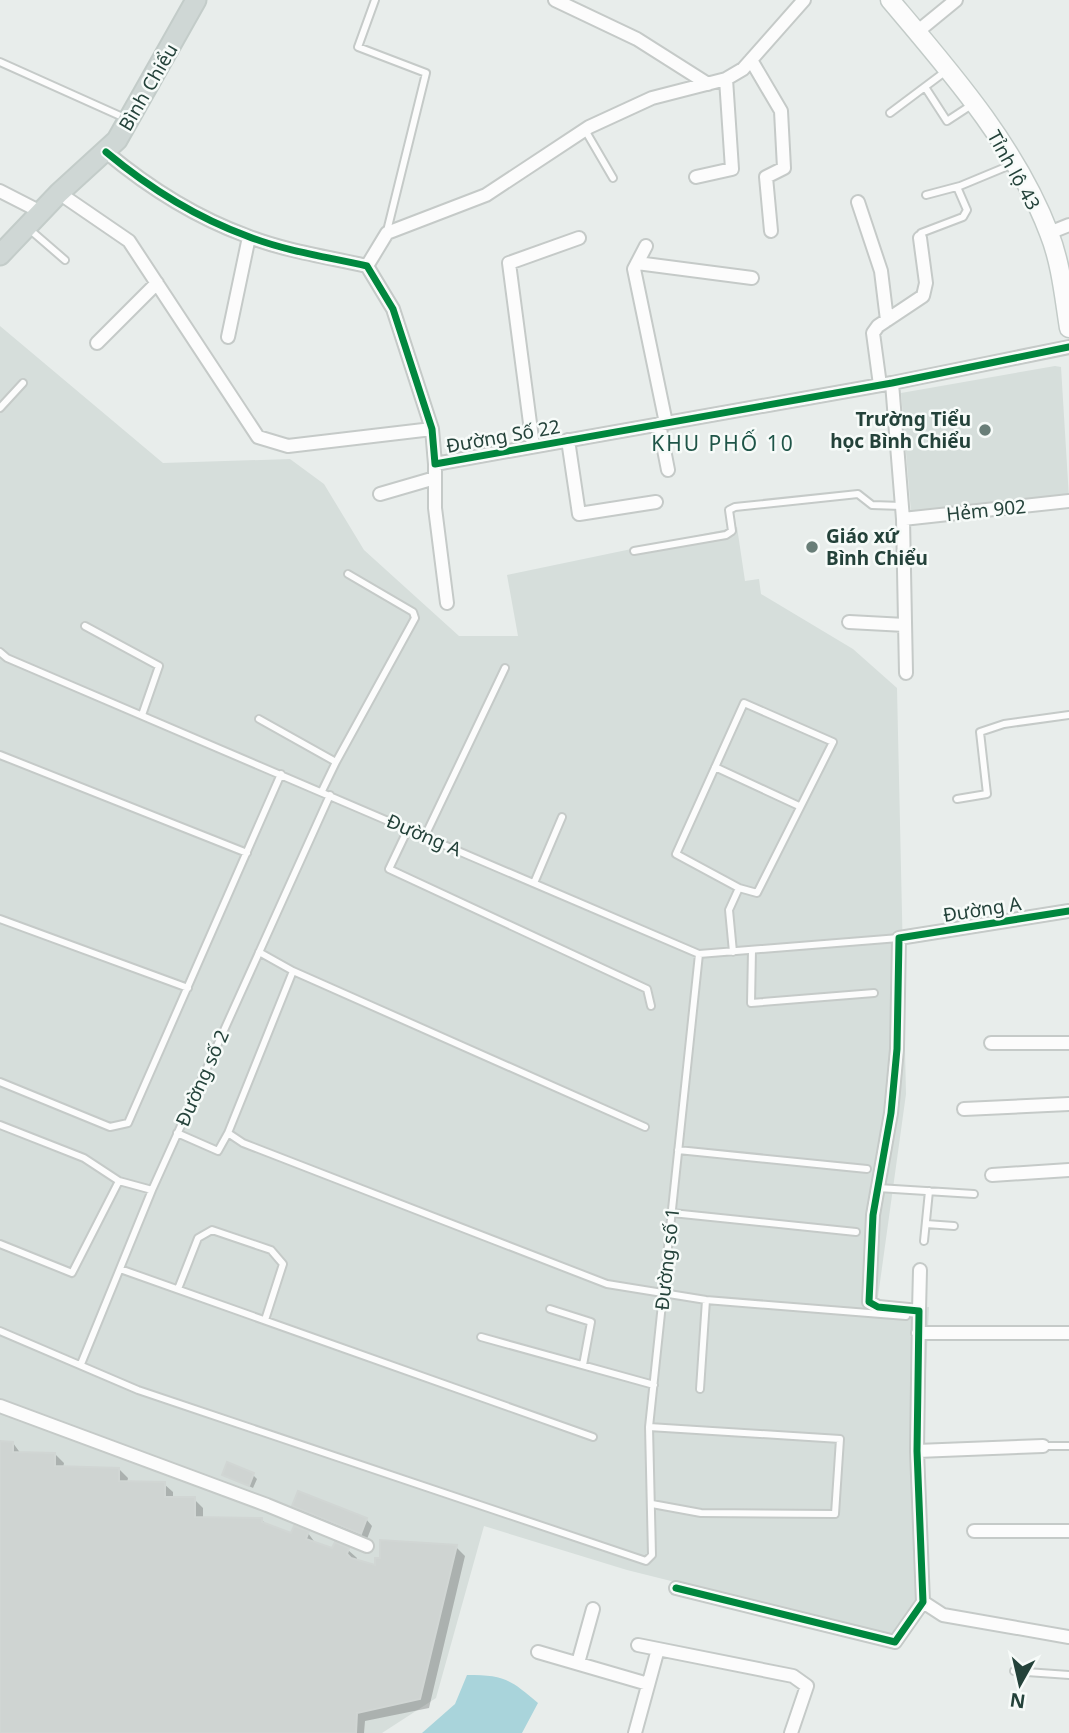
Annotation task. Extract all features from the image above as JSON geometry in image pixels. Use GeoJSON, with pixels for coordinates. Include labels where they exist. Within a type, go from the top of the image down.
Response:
{"type":"FeatureCollection","features":[{"type":"Feature","properties":{"kind":"main road","name":"Bình Chiểu"},"geometry":{"type":"LineString","coordinates":[[0,255],[59,193],[106,152],[128,120],[196,0]]}},
{"type":"Feature","properties":{"kind":"main road","name":"Tỉnh lộ 43"},"geometry":{"type":"LineString","coordinates":[[890,0],[973,104],[1014,163],[1049,233],[1069,328]]}},
{"type":"Feature","properties":{"kind":"street"},"geometry":{"type":"LineString","coordinates":[[555,0],[636,39],[708,84]]}},
{"type":"Feature","properties":{"kind":"street"},"geometry":{"type":"LineString","coordinates":[[106,152],[139,180],[182,206],[249,237],[367,266],[387,233],[486,195],[585,130],[652,98],[726,79],[751,60],[804,0]]}},
{"type":"Feature","properties":{"kind":"street"},"geometry":{"type":"LineString","coordinates":[[917,32],[956,0]]}},
{"type":"Feature","properties":{"kind":"street"},"geometry":{"type":"LineString","coordinates":[[751,60],[781,111],[784,168],[766,177],[771,231]]}},
{"type":"Feature","properties":{"kind":"street"},"geometry":{"type":"LineString","coordinates":[[696,177],[732,169],[726,79]]}},
{"type":"Feature","properties":{"kind":"street"},"geometry":{"type":"LineString","coordinates":[[0,191],[41,212]]}},
{"type":"Feature","properties":{"kind":"street"},"geometry":{"type":"LineString","coordinates":[[59,193],[129,241],[258,437],[288,446],[432,429]]}},
{"type":"Feature","properties":{"kind":"street"},"geometry":{"type":"LineString","coordinates":[[858,202],[881,271],[887,320]]}},
{"type":"Feature","properties":{"kind":"street"},"geometry":{"type":"LineString","coordinates":[[1049,233],[1069,225]]}},
{"type":"Feature","properties":{"kind":"street"},"geometry":{"type":"LineString","coordinates":[[228,337],[249,237]]}},
{"type":"Feature","properties":{"kind":"street"},"geometry":{"type":"LineString","coordinates":[[533,446],[509,262],[579,238]]}},
{"type":"Feature","properties":{"kind":"street"},"geometry":{"type":"LineString","coordinates":[[906,673],[903,513],[886,384],[873,333],[925,292],[920,238]]}},
{"type":"Feature","properties":{"kind":"street"},"geometry":{"type":"LineString","coordinates":[[646,246],[634,269],[668,470]]}},
{"type":"Feature","properties":{"kind":"street"},"geometry":{"type":"LineString","coordinates":[[637,263],[752,278]]}},
{"type":"Feature","properties":{"kind":"street","name":"Đường Số 22"},"geometry":{"type":"LineString","coordinates":[[367,266],[393,309],[432,429],[435,464],[886,384],[1069,347]]}},
{"type":"Feature","properties":{"kind":"street"},"geometry":{"type":"LineString","coordinates":[[97,344],[157,283]]}},
{"type":"Feature","properties":{"kind":"street"},"geometry":{"type":"LineString","coordinates":[[568,440],[580,514],[656,502]]}},
{"type":"Feature","properties":{"kind":"street"},"geometry":{"type":"LineString","coordinates":[[435,464],[435,508],[447,603]]}},
{"type":"Feature","properties":{"kind":"street"},"geometry":{"type":"LineString","coordinates":[[380,494],[435,478]]}},
{"type":"Feature","properties":{"kind":"street","name":"Hẻm 902"},"geometry":{"type":"LineString","coordinates":[[903,513],[1069,501]]}},
{"type":"Feature","properties":{"kind":"street"},"geometry":{"type":"LineString","coordinates":[[849,622],[905,625]]}},
{"type":"Feature","properties":{"kind":"street","name":"Đường A"},"geometry":{"type":"LineString","coordinates":[[899,938],[1069,911]]}},
{"type":"Feature","properties":{"kind":"street"},"geometry":{"type":"LineString","coordinates":[[899,938],[898,1049],[891,1113],[876,1188],[869,1302],[878,1307],[913,1314]]}},
{"type":"Feature","properties":{"kind":"street"},"geometry":{"type":"LineString","coordinates":[[991,1043],[1069,1043]]}},
{"type":"Feature","properties":{"kind":"street"},"geometry":{"type":"LineString","coordinates":[[964,1109],[1069,1104]]}},
{"type":"Feature","properties":{"kind":"street"},"geometry":{"type":"LineString","coordinates":[[992,1175],[1069,1170]]}},
{"type":"Feature","properties":{"kind":"street"},"geometry":{"type":"LineString","coordinates":[[676,1588],[895,1642],[923,1602],[917,1451],[918,1333],[913,1314],[920,1270]]}},
{"type":"Feature","properties":{"kind":"street"},"geometry":{"type":"LineString","coordinates":[[918,1333],[1069,1333]]}},
{"type":"Feature","properties":{"kind":"street"},"geometry":{"type":"LineString","coordinates":[[0,1406],[267,1505],[367,1546]]}},
{"type":"Feature","properties":{"kind":"street"},"geometry":{"type":"LineString","coordinates":[[917,1451],[1043,1446]]}},
{"type":"Feature","properties":{"kind":"street"},"geometry":{"type":"LineString","coordinates":[[974,1531],[1069,1531]]}},
{"type":"Feature","properties":{"kind":"street"},"geometry":{"type":"LineString","coordinates":[[923,1602],[943,1615],[1069,1637]]}},
{"type":"Feature","properties":{"kind":"street"},"geometry":{"type":"LineString","coordinates":[[578,1663],[593,1609]]}},
{"type":"Feature","properties":{"kind":"street"},"geometry":{"type":"LineString","coordinates":[[638,1645],[793,1676],[807,1686],[791,1733]]}},
{"type":"Feature","properties":{"kind":"street"},"geometry":{"type":"LineString","coordinates":[[635,1733],[658,1649]]}},
{"type":"Feature","properties":{"kind":"street"},"geometry":{"type":"LineString","coordinates":[[538,1652],[648,1684]]}},
{"type":"Feature","properties":{"kind":"lane"},"geometry":{"type":"LineString","coordinates":[[375,0],[358,47],[426,73],[387,233]]}},
{"type":"Feature","properties":{"kind":"lane"},"geometry":{"type":"LineString","coordinates":[[0,62],[128,120]]}},
{"type":"Feature","properties":{"kind":"lane"},"geometry":{"type":"LineString","coordinates":[[890,114],[946,71]]}},
{"type":"Feature","properties":{"kind":"lane"},"geometry":{"type":"LineString","coordinates":[[925,87],[947,121],[973,104]]}},
{"type":"Feature","properties":{"kind":"lane"},"geometry":{"type":"LineString","coordinates":[[585,130],[613,178]]}},
{"type":"Feature","properties":{"kind":"lane"},"geometry":{"type":"LineString","coordinates":[[926,195],[957,187],[1014,163]]}},
{"type":"Feature","properties":{"kind":"lane"},"geometry":{"type":"LineString","coordinates":[[920,238],[921,233],[963,217],[967,210],[957,187]]}},
{"type":"Feature","properties":{"kind":"lane"},"geometry":{"type":"LineString","coordinates":[[27,227],[65,260]]}},
{"type":"Feature","properties":{"kind":"lane"},"geometry":{"type":"LineString","coordinates":[[0,408],[23,383]]}},
{"type":"Feature","properties":{"kind":"lane"},"geometry":{"type":"LineString","coordinates":[[634,551],[726,535],[732,531],[729,510],[735,507],[858,494],[872,505],[903,513]]}},
{"type":"Feature","properties":{"kind":"lane"},"geometry":{"type":"LineString","coordinates":[[322,791],[415,618],[413,612],[348,574]]}},
{"type":"Feature","properties":{"kind":"lane"},"geometry":{"type":"LineString","coordinates":[[85,626],[159,666],[142,715]]}},
{"type":"Feature","properties":{"kind":"lane","name":"Đường A"},"geometry":{"type":"LineString","coordinates":[[0,652],[7,658],[699,954],[899,938]]}},
{"type":"Feature","properties":{"kind":"lane"},"geometry":{"type":"LineString","coordinates":[[425,836],[505,668]]}},
{"type":"Feature","properties":{"kind":"lane"},"geometry":{"type":"LineString","coordinates":[[744,703],[833,742],[757,893],[739,888],[676,854],[715,767],[744,703]]}},
{"type":"Feature","properties":{"kind":"lane"},"geometry":{"type":"LineString","coordinates":[[957,799],[987,794],[980,732],[1004,724],[1069,715]]}},
{"type":"Feature","properties":{"kind":"lane"},"geometry":{"type":"LineString","coordinates":[[259,719],[336,762]]}},
{"type":"Feature","properties":{"kind":"lane"},"geometry":{"type":"LineString","coordinates":[[0,755],[247,853]]}},
{"type":"Feature","properties":{"kind":"lane"},"geometry":{"type":"LineString","coordinates":[[715,767],[799,806]]}},
{"type":"Feature","properties":{"kind":"lane"},"geometry":{"type":"LineString","coordinates":[[0,1082],[110,1127],[128,1124],[281,774]]}},
{"type":"Feature","properties":{"kind":"lane","name":"Đường số 2"},"geometry":{"type":"LineString","coordinates":[[81,1364],[152,1190],[330,795]]}},
{"type":"Feature","properties":{"kind":"lane"},"geometry":{"type":"LineString","coordinates":[[534,883],[562,817]]}},
{"type":"Feature","properties":{"kind":"lane"},"geometry":{"type":"LineString","coordinates":[[408,829],[389,869],[647,989],[651,1006]]}},
{"type":"Feature","properties":{"kind":"lane"},"geometry":{"type":"LineString","coordinates":[[733,952],[729,910],[739,888]]}},
{"type":"Feature","properties":{"kind":"lane"},"geometry":{"type":"LineString","coordinates":[[0,919],[188,988]]}},
{"type":"Feature","properties":{"kind":"lane"},"geometry":{"type":"LineString","coordinates":[[752,950],[751,1003],[874,993]]}},
{"type":"Feature","properties":{"kind":"lane"},"geometry":{"type":"LineString","coordinates":[[259,951],[293,971],[645,1127]]}},
{"type":"Feature","properties":{"kind":"lane","name":"Đường số 1"},"geometry":{"type":"LineString","coordinates":[[81,1364],[138,1390],[646,1561],[652,1555],[649,1427],[699,954]]}},
{"type":"Feature","properties":{"kind":"lane"},"geometry":{"type":"LineString","coordinates":[[177,1133],[218,1151],[228,1133],[293,971]]}},
{"type":"Feature","properties":{"kind":"lane"},"geometry":{"type":"LineString","coordinates":[[0,1125],[84,1158],[119,1181],[152,1190]]}},
{"type":"Feature","properties":{"kind":"lane"},"geometry":{"type":"LineString","coordinates":[[228,1133],[243,1143],[607,1284],[706,1300],[913,1314]]}},
{"type":"Feature","properties":{"kind":"lane"},"geometry":{"type":"LineString","coordinates":[[678,1150],[867,1169]]}},
{"type":"Feature","properties":{"kind":"lane"},"geometry":{"type":"LineString","coordinates":[[0,1244],[72,1273],[119,1181]]}},
{"type":"Feature","properties":{"kind":"lane"},"geometry":{"type":"LineString","coordinates":[[876,1188],[974,1194]]}},
{"type":"Feature","properties":{"kind":"lane"},"geometry":{"type":"LineString","coordinates":[[924,1241],[929,1191]]}},
{"type":"Feature","properties":{"kind":"lane"},"geometry":{"type":"LineString","coordinates":[[672,1213],[856,1232]]}},
{"type":"Feature","properties":{"kind":"lane"},"geometry":{"type":"LineString","coordinates":[[926,1224],[954,1226]]}},
{"type":"Feature","properties":{"kind":"lane"},"geometry":{"type":"LineString","coordinates":[[178,1289],[198,1238],[212,1230],[271,1250],[283,1264],[265,1321]]}},
{"type":"Feature","properties":{"kind":"lane"},"geometry":{"type":"LineString","coordinates":[[120,1269],[593,1437]]}},
{"type":"Feature","properties":{"kind":"lane"},"geometry":{"type":"LineString","coordinates":[[700,1389],[706,1300]]}},
{"type":"Feature","properties":{"kind":"lane"},"geometry":{"type":"LineString","coordinates":[[550,1309],[591,1322],[583,1365]]}},
{"type":"Feature","properties":{"kind":"lane"},"geometry":{"type":"LineString","coordinates":[[0,1331],[81,1364]]}},
{"type":"Feature","properties":{"kind":"lane"},"geometry":{"type":"LineString","coordinates":[[481,1337],[654,1385]]}},
{"type":"Feature","properties":{"kind":"lane"},"geometry":{"type":"LineString","coordinates":[[649,1427],[840,1439],[835,1514],[701,1513],[652,1504]]}},
{"type":"Feature","properties":{"kind":"lane"},"geometry":{"type":"LineString","coordinates":[[1043,1446],[1069,1446]]}},
{"type":"Feature","properties":{"kind":"lane"},"geometry":{"type":"LineString","coordinates":[[1014,1671],[1069,1675]]}},
{"type":"Feature","properties":{"kind":"shaded area"},"geometry":{"type":"Polygon","coordinates":[[[0,326],[163,463],[290,459],[324,484],[364,550],[459,636],[518,636],[507,575],[737,527],[745,581],[759,579],[761,594],[853,649],[897,688],[906,1094],[876,1311],[929,1307],[915,1605],[891,1636],[627,1570],[484,1526],[436,1698],[382,1733],[0,1733],[0,326]]]}},
{"type":"Feature","properties":{"kind":"shaded area","name":"Trường Tiểu học Bình Chiểu"},"geometry":{"type":"Polygon","coordinates":[[[1061,367],[1069,498],[911,512],[901,393],[1061,367]]]}},
{"type":"Feature","properties":{"kind":"water"},"geometry":{"type":"Polygon","coordinates":[[[467,1675],[506,1680],[538,1703],[522,1733],[422,1733],[455,1704],[467,1675]]]}},
{"type":"Feature","properties":{"kind":"building"},"geometry":{"type":"Polygon","coordinates":[[[0,1441],[13,1442],[13,1452],[55,1453],[55,1466],[119,1468],[119,1481],[165,1482],[165,1497],[195,1497],[195,1517],[262,1518],[262,1522],[291,1533],[294,1526],[309,1531],[306,1539],[332,1548],[335,1542],[349,1548],[347,1554],[351,1558],[375,1565],[375,1558],[380,1558],[380,1540],[457,1545],[420,1699],[357,1713],[356,1733],[0,1733],[0,1441]]]}},
{"type":"Feature","properties":{"kind":"building"},"geometry":{"type":"Polygon","coordinates":[[[227,1462],[254,1473],[249,1486],[222,1475],[227,1462]]]}},
{"type":"Feature","properties":{"kind":"building"},"geometry":{"type":"Polygon","coordinates":[[[298,1491],[367,1518],[361,1534],[292,1506],[298,1491]]]}},
{"type":"Feature","properties":{"kind":"cycle path"},"geometry":{"type":"LineString","coordinates":[[106,152],[138,177],[209,220],[276,246],[367,266],[393,309],[432,429],[435,464],[892,383],[1069,347]]}},
{"type":"Feature","properties":{"kind":"cycle path"},"geometry":{"type":"LineString","coordinates":[[676,1588],[895,1642],[923,1602],[917,1451],[919,1311],[878,1307],[869,1302],[873,1215],[891,1113],[897,1049],[899,938],[1069,911]]}},
{"type":"Feature","properties":{"kind":"place","name":"Trường Tiểu học Bình Chiểu"},"geometry":{"type":"Point","coordinates":[985,430]}},
{"type":"Feature","properties":{"kind":"place","name":"Giáo xứ Bình Chiểu"},"geometry":{"type":"Point","coordinates":[812,547]}},
{"type":"Feature","properties":{"kind":"district","name":"KHU PHỐ 10"},"geometry":{"type":"Point","coordinates":[723,443]}}]}
